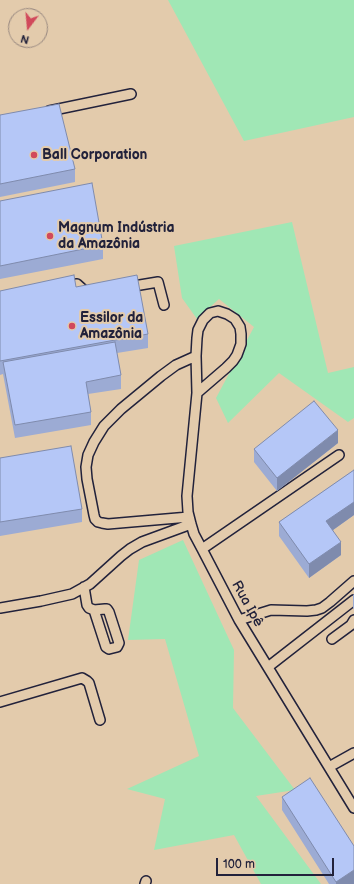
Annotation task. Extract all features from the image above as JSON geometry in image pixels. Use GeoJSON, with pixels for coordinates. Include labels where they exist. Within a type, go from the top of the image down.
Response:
{"type":"FeatureCollection","features":[{"type":"Feature","properties":{"kind":"street"},"geometry":{"type":"LineString","coordinates":[[42,112],[131,94]]}},
{"type":"Feature","properties":{"kind":"street"},"geometry":{"type":"LineString","coordinates":[[119,289],[158,282],[164,305]]}},
{"type":"Feature","properties":{"kind":"street"},"geometry":{"type":"LineString","coordinates":[[54,288],[77,284],[88,294],[96,293]]}},
{"type":"Feature","properties":{"kind":"street","name":"Rua Ipê"},"geometry":{"type":"LineString","coordinates":[[198,393],[233,361],[237,355],[240,344],[240,327],[235,319],[218,311],[210,313],[203,320],[198,330],[196,356],[198,393],[187,496],[190,520],[194,534],[239,620],[354,808]]}},
{"type":"Feature","properties":{"kind":"street"},"geometry":{"type":"LineString","coordinates":[[190,520],[108,524],[102,523],[95,519],[86,467],[88,455],[94,442],[104,426],[120,409],[176,365],[196,356]]}},
{"type":"Feature","properties":{"kind":"street"},"geometry":{"type":"LineString","coordinates":[[202,549],[340,455]]}},
{"type":"Feature","properties":{"kind":"street"},"geometry":{"type":"LineString","coordinates":[[0,608],[58,598],[72,594],[90,584],[130,549],[190,520]]}},
{"type":"Feature","properties":{"kind":"street"},"geometry":{"type":"LineString","coordinates":[[239,620],[271,610],[307,611],[322,608],[354,581]]}},
{"type":"Feature","properties":{"kind":"street"},"geometry":{"type":"LineString","coordinates":[[84,587],[88,608],[94,610]]}},
{"type":"Feature","properties":{"kind":"street"},"geometry":{"type":"LineString","coordinates":[[268,667],[354,600]]}},
{"type":"Feature","properties":{"kind":"street"},"geometry":{"type":"LineString","coordinates":[[332,639],[351,625],[354,619],[346,606]]}},
{"type":"Feature","properties":{"kind":"street"},"geometry":{"type":"LineString","coordinates":[[0,702],[82,678],[87,680],[89,683],[100,720]]}},
{"type":"Feature","properties":{"kind":"street"},"geometry":{"type":"LineString","coordinates":[[329,767],[352,752]]}},
{"type":"Feature","properties":{"kind":"green space"},"geometry":{"type":"Polygon","coordinates":[[[168,0],[354,0],[354,117],[244,141],[168,0]]]}},
{"type":"Feature","properties":{"kind":"green space"},"geometry":{"type":"Polygon","coordinates":[[[292,222],[328,373],[354,367],[354,418],[348,422],[279,373],[228,423],[216,398],[254,327],[219,299],[197,319],[182,298],[174,246],[292,222]]]}},
{"type":"Feature","properties":{"kind":"green space"},"geometry":{"type":"Polygon","coordinates":[[[183,540],[234,650],[233,708],[295,790],[256,796],[321,884],[261,884],[234,835],[154,850],[165,799],[127,789],[199,756],[165,639],[128,640],[139,560],[183,540]]]}},
{"type":"Feature","properties":{"kind":"building","name":"Ball Corporation"},"geometry":{"type":"Polygon","coordinates":[[[59,104],[75,169],[0,184],[0,115],[59,104]]]}},
{"type":"Feature","properties":{"kind":"building","name":"Magnum Indústria da Amazônia"},"geometry":{"type":"Polygon","coordinates":[[[92,183],[103,245],[0,266],[0,201],[92,183]]]}},
{"type":"Feature","properties":{"kind":"building","name":"Essilor da Amazônia"},"geometry":{"type":"Polygon","coordinates":[[[74,275],[76,287],[137,275],[148,334],[0,361],[0,291],[74,275]]]}},
{"type":"Feature","properties":{"kind":"building"},"geometry":{"type":"Polygon","coordinates":[[[115,342],[121,375],[86,382],[91,412],[15,425],[3,362],[115,342]]]}},
{"type":"Feature","properties":{"kind":"building"},"geometry":{"type":"Polygon","coordinates":[[[314,401],[338,430],[277,478],[254,449],[314,401]]]}},
{"type":"Feature","properties":{"kind":"building"},"geometry":{"type":"Polygon","coordinates":[[[71,446],[82,509],[0,522],[0,458],[71,446]]]}},
{"type":"Feature","properties":{"kind":"building"},"geometry":{"type":"Polygon","coordinates":[[[354,470],[354,502],[326,521],[341,542],[309,564],[279,522],[354,470]]]}},
{"type":"Feature","properties":{"kind":"building"},"geometry":{"type":"Polygon","coordinates":[[[310,778],[354,846],[354,870],[336,882],[282,797],[310,778]]]}},
{"type":"Feature","properties":{"kind":"place","name":"Ball Corporation"},"geometry":{"type":"Point","coordinates":[34,155]}},
{"type":"Feature","properties":{"kind":"place","name":"Magnum Indústria da Amazônia"},"geometry":{"type":"Point","coordinates":[50,236]}},
{"type":"Feature","properties":{"kind":"place","name":"Essilor da Amazônia"},"geometry":{"type":"Point","coordinates":[72,326]}}]}
